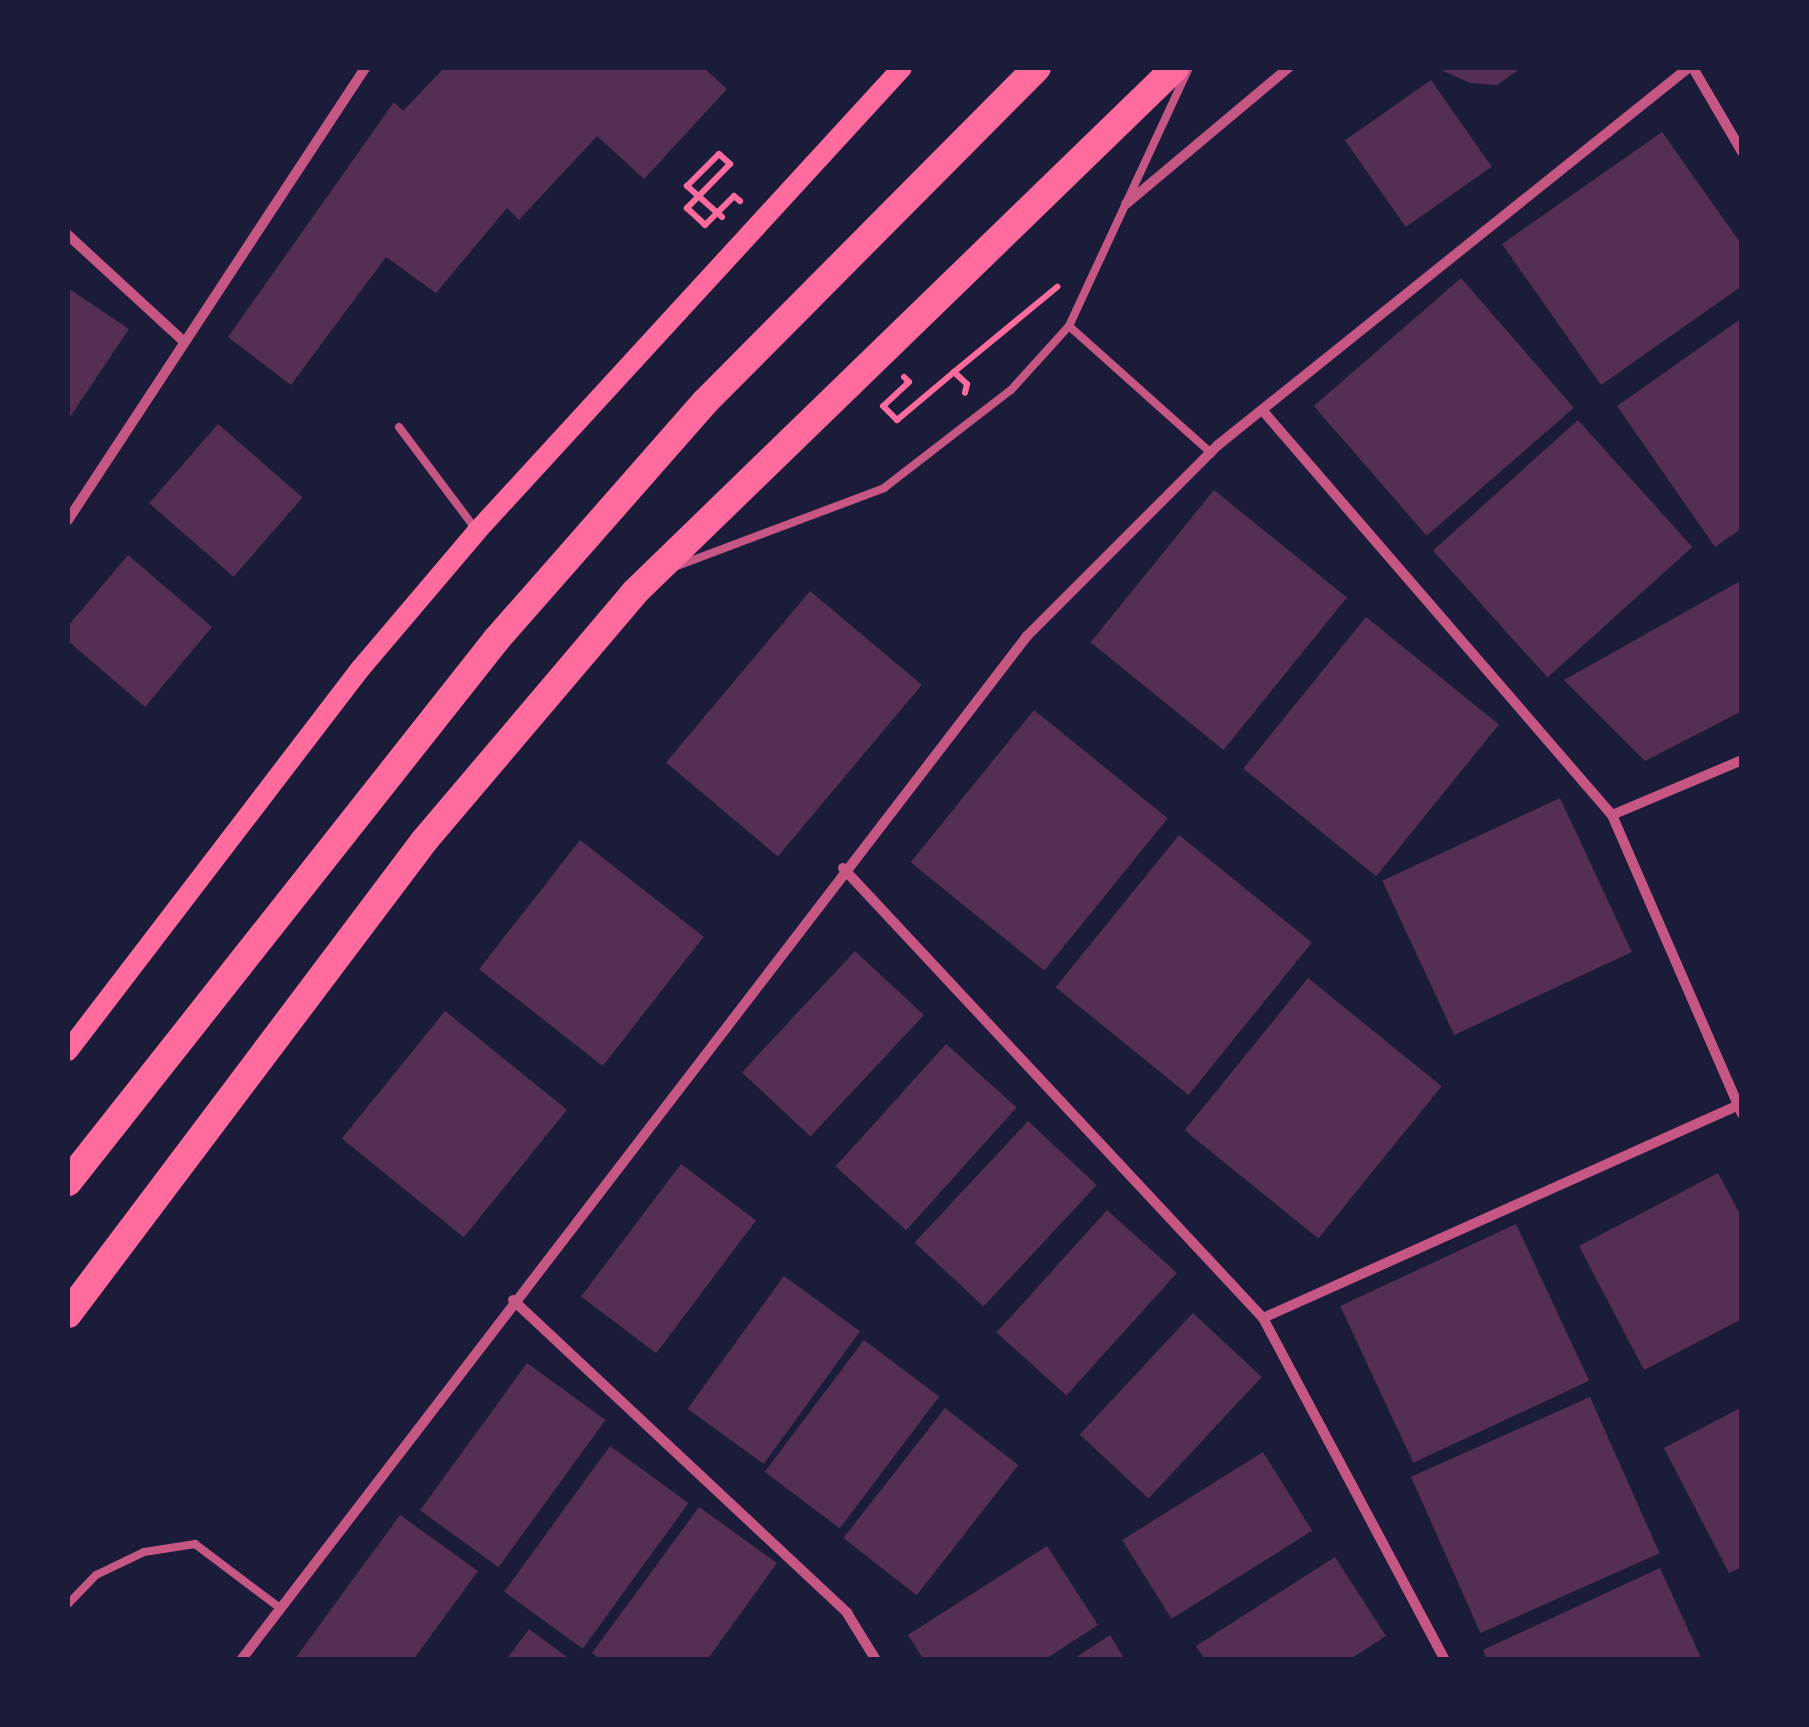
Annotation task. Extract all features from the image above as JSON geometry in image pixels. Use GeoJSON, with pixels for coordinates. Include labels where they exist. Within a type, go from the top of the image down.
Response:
{"type":"FeatureCollection","features":[{"type":"Feature","properties":{"kind":"highway"},"geometry":{"type":"LineString","coordinates":[[68,1182],[496,640],[705,402],[1037,68]]}},
{"type":"Feature","properties":{"kind":"highway"},"geometry":{"type":"LineString","coordinates":[[68,1314],[424,841],[635,592],[1175,68]]}},
{"type":"Feature","properties":{"kind":"main road"},"geometry":{"type":"LineString","coordinates":[[68,1051],[361,668],[477,531],[902,68]]}},
{"type":"Feature","properties":{"kind":"street"},"geometry":{"type":"LineString","coordinates":[[68,520],[182,340],[365,68]]}},
{"type":"Feature","properties":{"kind":"street"},"geometry":{"type":"LineString","coordinates":[[1126,204],[1288,68]]}},
{"type":"Feature","properties":{"kind":"street"},"geometry":{"type":"LineString","coordinates":[[242,1659],[844,868],[1027,636],[1211,453],[1690,68],[1742,152]]}},
{"type":"Feature","properties":{"kind":"street"},"geometry":{"type":"LineString","coordinates":[[68,236],[182,340]]}},
{"type":"Feature","properties":{"kind":"street"},"geometry":{"type":"LineString","coordinates":[[1262,1318],[1740,1108],[1612,815],[1263,410]]}},
{"type":"Feature","properties":{"kind":"street"},"geometry":{"type":"LineString","coordinates":[[1612,815],[1742,760]]}},
{"type":"Feature","properties":{"kind":"street"},"geometry":{"type":"LineString","coordinates":[[844,868],[1262,1318],[1445,1660]]}},
{"type":"Feature","properties":{"kind":"street"},"geometry":{"type":"LineString","coordinates":[[513,1300],[847,1613],[876,1660]]}},
{"type":"Feature","properties":{"kind":"lane"},"geometry":{"type":"LineString","coordinates":[[635,592],[683,563],[884,488],[1011,390],[1069,326],[1189,68]]}},
{"type":"Feature","properties":{"kind":"lane"},"geometry":{"type":"LineString","coordinates":[[1069,326],[1211,453]]}},
{"type":"Feature","properties":{"kind":"lane"},"geometry":{"type":"LineString","coordinates":[[399,426],[477,531]]}},
{"type":"Feature","properties":{"kind":"lane"},"geometry":{"type":"LineString","coordinates":[[68,1604],[96,1576],[128,1560],[194,1544],[280,1608]]}},
{"type":"Feature","properties":{"kind":"path"},"geometry":{"type":"LineString","coordinates":[[687,186],[720,154],[730,164],[687,208]]}},
{"type":"Feature","properties":{"kind":"path"},"geometry":{"type":"LineString","coordinates":[[909,382],[883,406],[897,420],[946,378]]}},
{"type":"Feature","properties":{"kind":"building"},"geometry":{"type":"Polygon","coordinates":[[[444,68],[704,68],[727,89],[644,179],[597,136],[519,220],[507,208],[436,293],[386,257],[291,385],[228,337],[394,102],[403,111],[444,68]]]}},
{"type":"Feature","properties":{"kind":"building"},"geometry":{"type":"Polygon","coordinates":[[[1437,68],[1521,68],[1497,85],[1470,83],[1437,68]]]}},
{"type":"Feature","properties":{"kind":"building"},"geometry":{"type":"Polygon","coordinates":[[[1431,80],[1492,167],[1406,227],[1345,140],[1431,80]]]}},
{"type":"Feature","properties":{"kind":"building"},"geometry":{"type":"Polygon","coordinates":[[[1662,132],[1742,245],[1742,286],[1601,385],[1502,244],[1662,132]]]}},
{"type":"Feature","properties":{"kind":"building"},"geometry":{"type":"Polygon","coordinates":[[[1461,278],[1574,408],[1427,536],[1314,406],[1461,278]]]}},
{"type":"Feature","properties":{"kind":"building"},"geometry":{"type":"Polygon","coordinates":[[[68,288],[129,329],[70,417],[68,415],[68,288]]]}},
{"type":"Feature","properties":{"kind":"building"},"geometry":{"type":"Polygon","coordinates":[[[1742,318],[1742,528],[1715,547],[1617,406],[1742,318]]]}},
{"type":"Feature","properties":{"kind":"building"},"geometry":{"type":"Polygon","coordinates":[[[1578,420],[1692,547],[1548,678],[1433,550],[1578,420]]]}},
{"type":"Feature","properties":{"kind":"building"},"geometry":{"type":"Polygon","coordinates":[[[218,424],[303,497],[234,577],[149,503],[218,424]]]}},
{"type":"Feature","properties":{"kind":"building"},"geometry":{"type":"Polygon","coordinates":[[[1214,490],[1347,598],[1224,750],[1091,642],[1214,490]]]}},
{"type":"Feature","properties":{"kind":"building"},"geometry":{"type":"Polygon","coordinates":[[[128,555],[212,627],[145,707],[68,641],[68,626],[128,555]]]}},
{"type":"Feature","properties":{"kind":"building"},"geometry":{"type":"Polygon","coordinates":[[[1742,580],[1742,711],[1645,761],[1564,680],[1742,580]]]}},
{"type":"Feature","properties":{"kind":"building"},"geometry":{"type":"Polygon","coordinates":[[[810,591],[922,685],[778,856],[666,763],[810,591]]]}},
{"type":"Feature","properties":{"kind":"building"},"geometry":{"type":"Polygon","coordinates":[[[1366,617],[1499,725],[1376,876],[1243,769],[1366,617]]]}},
{"type":"Feature","properties":{"kind":"building"},"geometry":{"type":"Polygon","coordinates":[[[1034,710],[1168,818],[1044,971],[911,862],[1034,710]]]}},
{"type":"Feature","properties":{"kind":"building"},"geometry":{"type":"Polygon","coordinates":[[[1560,798],[1632,952],[1454,1035],[1382,881],[1560,798]]]}},
{"type":"Feature","properties":{"kind":"building"},"geometry":{"type":"Polygon","coordinates":[[[1179,835],[1312,943],[1189,1095],[1056,987],[1179,835]]]}},
{"type":"Feature","properties":{"kind":"building"},"geometry":{"type":"Polygon","coordinates":[[[580,840],[704,937],[603,1066],[479,969],[580,840]]]}},
{"type":"Feature","properties":{"kind":"building"},"geometry":{"type":"Polygon","coordinates":[[[855,951],[924,1015],[811,1137],[742,1072],[855,951]]]}},
{"type":"Feature","properties":{"kind":"building"},"geometry":{"type":"Polygon","coordinates":[[[1308,978],[1442,1086],[1318,1239],[1185,1130],[1308,978]]]}},
{"type":"Feature","properties":{"kind":"building"},"geometry":{"type":"Polygon","coordinates":[[[445,1011],[567,1110],[464,1237],[342,1138],[445,1011]]]}},
{"type":"Feature","properties":{"kind":"building"},"geometry":{"type":"Polygon","coordinates":[[[946,1044],[1017,1108],[906,1230],[836,1167],[946,1044]]]}},
{"type":"Feature","properties":{"kind":"building"},"geometry":{"type":"Polygon","coordinates":[[[1028,1121],[1097,1185],[984,1307],[915,1242],[1028,1121]]]}},
{"type":"Feature","properties":{"kind":"building"},"geometry":{"type":"Polygon","coordinates":[[[681,1164],[756,1221],[656,1353],[581,1297],[681,1164]]]}},
{"type":"Feature","properties":{"kind":"building"},"geometry":{"type":"Polygon","coordinates":[[[1718,1173],[1742,1218],[1742,1319],[1644,1370],[1579,1246],[1718,1173]]]}},
{"type":"Feature","properties":{"kind":"building"},"geometry":{"type":"Polygon","coordinates":[[[1107,1210],[1177,1273],[1066,1396],[997,1333],[1107,1210]]]}},
{"type":"Feature","properties":{"kind":"building"},"geometry":{"type":"Polygon","coordinates":[[[1516,1224],[1589,1381],[1413,1463],[1340,1306],[1516,1224]]]}},
{"type":"Feature","properties":{"kind":"building"},"geometry":{"type":"Polygon","coordinates":[[[784,1276],[860,1331],[764,1464],[688,1409],[784,1276]]]}},
{"type":"Feature","properties":{"kind":"building"},"geometry":{"type":"Polygon","coordinates":[[[1193,1313],[1262,1377],[1149,1499],[1080,1434],[1193,1313]]]}},
{"type":"Feature","properties":{"kind":"building"},"geometry":{"type":"Polygon","coordinates":[[[864,1340],[939,1397],[840,1528],[765,1472],[864,1340]]]}},
{"type":"Feature","properties":{"kind":"building"},"geometry":{"type":"Polygon","coordinates":[[[527,1363],[605,1420],[498,1567],[420,1510],[527,1363]]]}},
{"type":"Feature","properties":{"kind":"building"},"geometry":{"type":"Polygon","coordinates":[[[1590,1397],[1660,1553],[1480,1633],[1411,1477],[1590,1397]]]}},
{"type":"Feature","properties":{"kind":"building"},"geometry":{"type":"Polygon","coordinates":[[[1742,1407],[1742,1567],[1729,1573],[1664,1448],[1742,1407]]]}},
{"type":"Feature","properties":{"kind":"building"},"geometry":{"type":"Polygon","coordinates":[[[945,1408],[1018,1465],[917,1595],[843,1538],[945,1408]]]}},
{"type":"Feature","properties":{"kind":"building"},"geometry":{"type":"Polygon","coordinates":[[[610,1446],[688,1503],[583,1649],[504,1592],[610,1446]]]}},
{"type":"Feature","properties":{"kind":"building"},"geometry":{"type":"Polygon","coordinates":[[[1263,1452],[1312,1531],[1172,1619],[1122,1540],[1263,1452]]]}},
{"type":"Feature","properties":{"kind":"building"},"geometry":{"type":"Polygon","coordinates":[[[699,1507],[777,1563],[707,1660],[601,1660],[592,1653],[699,1507]]]}},
{"type":"Feature","properties":{"kind":"building"},"geometry":{"type":"Polygon","coordinates":[[[400,1515],[478,1571],[413,1660],[294,1660],[400,1515]]]}},
{"type":"Feature","properties":{"kind":"building"},"geometry":{"type":"Polygon","coordinates":[[[1047,1546],[1098,1625],[1044,1660],[924,1660],[908,1635],[1047,1546]]]}},
{"type":"Feature","properties":{"kind":"building"},"geometry":{"type":"Polygon","coordinates":[[[1335,1557],[1386,1636],[1349,1660],[1205,1660],[1196,1646],[1335,1557]]]}},
{"type":"Feature","properties":{"kind":"building"},"geometry":{"type":"Polygon","coordinates":[[[1660,1568],[1702,1660],[1487,1660],[1483,1650],[1660,1568]]]}},
{"type":"Feature","properties":{"kind":"building"},"geometry":{"type":"Polygon","coordinates":[[[529,1629],[571,1660],[506,1660],[529,1629]]]}},
{"type":"Feature","properties":{"kind":"building"},"geometry":{"type":"Polygon","coordinates":[[[1110,1635],[1125,1660],[1072,1660],[1110,1635]]]}}]}
